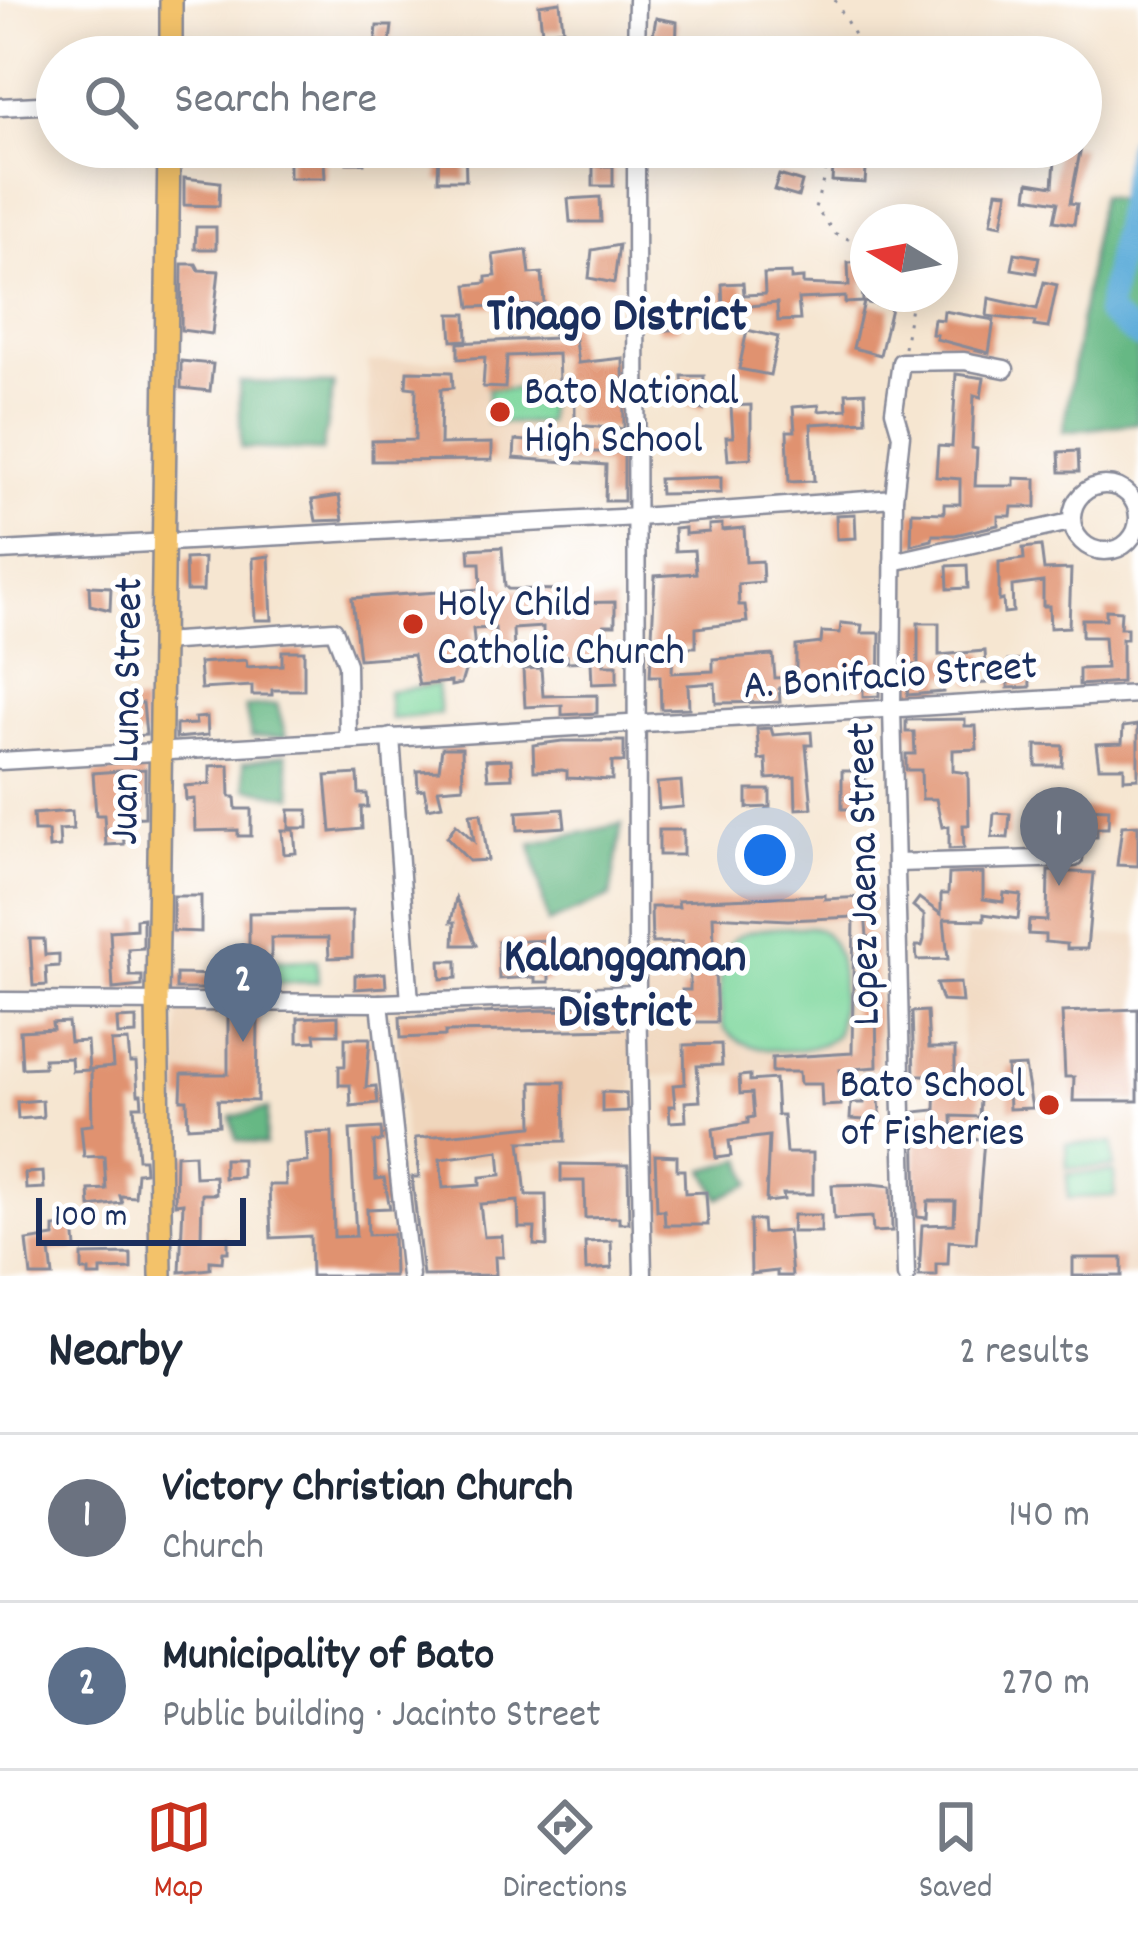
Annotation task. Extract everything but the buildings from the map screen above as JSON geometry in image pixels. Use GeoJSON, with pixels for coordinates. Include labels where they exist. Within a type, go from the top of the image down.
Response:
{"type":"FeatureCollection","features":[{"type":"Feature","properties":{"kind":"main road"},"geometry":{"type":"LineString","coordinates":[[170,36],[171,0]]}},
{"type":"Feature","properties":{"kind":"main road","name":"Juan Luna Street"},"geometry":{"type":"LineString","coordinates":[[161,1276],[157,1000],[170,168]]}},
{"type":"Feature","properties":{"kind":"street"},"geometry":{"type":"LineString","coordinates":[[636,36],[637,0]]}},
{"type":"Feature","properties":{"kind":"street"},"geometry":{"type":"LineString","coordinates":[[0,106],[36,105]]}},
{"type":"Feature","properties":{"kind":"street"},"geometry":{"type":"LineString","coordinates":[[636,168],[637,994],[643,1276]]}},
{"type":"Feature","properties":{"kind":"street"},"geometry":{"type":"LineString","coordinates":[[901,362],[964,361],[1005,369]]}},
{"type":"Feature","properties":{"kind":"street","name":"Lopez Jaena Street"},"geometry":{"type":"LineString","coordinates":[[901,362],[893,411],[901,436],[894,498],[892,708],[906,1276]]}},
{"type":"Feature","properties":{"kind":"street"},"geometry":{"type":"LineString","coordinates":[[1096,485],[1120,487],[1136,505],[1138,529],[1116,551],[1086,548],[1070,522],[1076,499],[1096,485]]}},
{"type":"Feature","properties":{"kind":"street"},"geometry":{"type":"LineString","coordinates":[[0,551],[638,517],[894,498]]}},
{"type":"Feature","properties":{"kind":"street"},"geometry":{"type":"LineString","coordinates":[[893,562],[1070,522]]}},
{"type":"Feature","properties":{"kind":"street"},"geometry":{"type":"LineString","coordinates":[[162,642],[334,630],[346,664],[349,739]]}},
{"type":"Feature","properties":{"kind":"street","name":"A. Bonifacio Street"},"geometry":{"type":"LineString","coordinates":[[0,761],[1138,694]]}},
{"type":"Feature","properties":{"kind":"street"},"geometry":{"type":"LineString","coordinates":[[391,737],[410,1002]]}},
{"type":"Feature","properties":{"kind":"street"},"geometry":{"type":"LineString","coordinates":[[896,863],[1075,858]]}},
{"type":"Feature","properties":{"kind":"street"},"geometry":{"type":"LineString","coordinates":[[0,1000],[380,1003],[637,994]]}},
{"type":"Feature","properties":{"kind":"street"},"geometry":{"type":"LineString","coordinates":[[380,1003],[410,1276]]}},
{"type":"Feature","properties":{"kind":"path"},"geometry":{"type":"LineString","coordinates":[[835,0],[855,36]]}},
{"type":"Feature","properties":{"kind":"path"},"geometry":{"type":"LineString","coordinates":[[827,168],[815,208],[836,234],[850,240]]}},
{"type":"Feature","properties":{"kind":"path"},"geometry":{"type":"LineString","coordinates":[[901,362],[910,312]]}},
{"type":"Feature","properties":{"kind":"shaded area","name":"Bato National High School"},"geometry":{"type":"Polygon","coordinates":[[[629,355],[632,507],[595,508],[590,466],[370,462],[368,362],[629,355]]]}},
{"type":"Feature","properties":{"kind":"shaded area"},"geometry":{"type":"Polygon","coordinates":[[[878,891],[882,1071],[647,1076],[644,896],[878,891]]]}},
{"type":"Feature","properties":{"kind":"shaded area","name":"Bato School of Fisheries"},"geometry":{"type":"Polygon","coordinates":[[[966,935],[1138,935],[1138,1276],[953,1276],[966,935]]]}},
{"type":"Feature","properties":{"kind":"shaded area"},"geometry":{"type":"Polygon","coordinates":[[[633,999],[634,1154],[407,1169],[395,1006],[633,999]]]}},
{"type":"Feature","properties":{"kind":"shaded area"},"geometry":{"type":"Polygon","coordinates":[[[259,1006],[259,1105],[178,1105],[178,1007],[259,1006]]]}},
{"type":"Feature","properties":{"kind":"green space"},"geometry":{"type":"Polygon","coordinates":[[[1100,196],[1138,204],[1138,423],[1063,432],[1100,196]]]}},
{"type":"Feature","properties":{"kind":"green space"},"geometry":{"type":"Polygon","coordinates":[[[239,382],[334,384],[322,451],[241,448],[239,382]]]}},
{"type":"Feature","properties":{"kind":"green space"},"geometry":{"type":"Polygon","coordinates":[[[488,389],[547,389],[547,423],[488,423],[488,389]]]}},
{"type":"Feature","properties":{"kind":"green space"},"geometry":{"type":"Polygon","coordinates":[[[437,685],[440,714],[391,719],[388,691],[437,685]]]}},
{"type":"Feature","properties":{"kind":"green space"},"geometry":{"type":"Polygon","coordinates":[[[277,704],[286,737],[251,737],[245,707],[277,704]]]}},
{"type":"Feature","properties":{"kind":"green space"},"geometry":{"type":"Polygon","coordinates":[[[286,754],[293,797],[246,788],[243,763],[286,754]]]}},
{"type":"Feature","properties":{"kind":"green space"},"geometry":{"type":"Polygon","coordinates":[[[622,824],[610,897],[548,923],[531,844],[622,824]]]}},
{"type":"Feature","properties":{"kind":"green space"},"geometry":{"type":"Polygon","coordinates":[[[812,927],[833,943],[838,956],[837,1033],[813,1047],[796,1050],[759,1048],[730,1035],[722,1024],[720,993],[724,953],[731,941],[760,930],[812,927]]]}},
{"type":"Feature","properties":{"kind":"green space"},"geometry":{"type":"Polygon","coordinates":[[[317,960],[318,982],[265,983],[264,961],[317,960]]]}},
{"type":"Feature","properties":{"kind":"green space"},"geometry":{"type":"Polygon","coordinates":[[[268,1109],[265,1145],[237,1140],[231,1117],[268,1109]]]}},
{"type":"Feature","properties":{"kind":"green space"},"geometry":{"type":"Polygon","coordinates":[[[1113,1143],[1114,1167],[1067,1168],[1066,1144],[1113,1143]]]}},
{"type":"Feature","properties":{"kind":"green space"},"geometry":{"type":"Polygon","coordinates":[[[743,1159],[751,1184],[719,1198],[705,1170],[743,1159]]]}},
{"type":"Feature","properties":{"kind":"green space"},"geometry":{"type":"Polygon","coordinates":[[[1114,1172],[1115,1196],[1068,1198],[1067,1174],[1114,1172]]]}},
{"type":"Feature","properties":{"kind":"waterway"},"geometry":{"type":"LineString","coordinates":[[1138,146],[1107,313],[1138,337]]}},
{"type":"Feature","properties":{"kind":"place","name":"Bato National High School"},"geometry":{"type":"Point","coordinates":[500,412]}},
{"type":"Feature","properties":{"kind":"place","name":"Holy Child Catholic Church"},"geometry":{"type":"Point","coordinates":[413,624]}},
{"type":"Feature","properties":{"kind":"place","name":"Victory Christian Church"},"geometry":{"type":"Point","coordinates":[1059,886]}},
{"type":"Feature","properties":{"kind":"place","name":"Municipality of Bato"},"geometry":{"type":"Point","coordinates":[243,1042]}},
{"type":"Feature","properties":{"kind":"place","name":"Bato School of Fisheries"},"geometry":{"type":"Point","coordinates":[1049,1105]}},
{"type":"Feature","properties":{"kind":"district","name":"Tinago District"},"geometry":{"type":"Point","coordinates":[617,312]}},
{"type":"Feature","properties":{"kind":"district","name":"Kalanggaman District"},"geometry":{"type":"Point","coordinates":[625,980]}}]}
